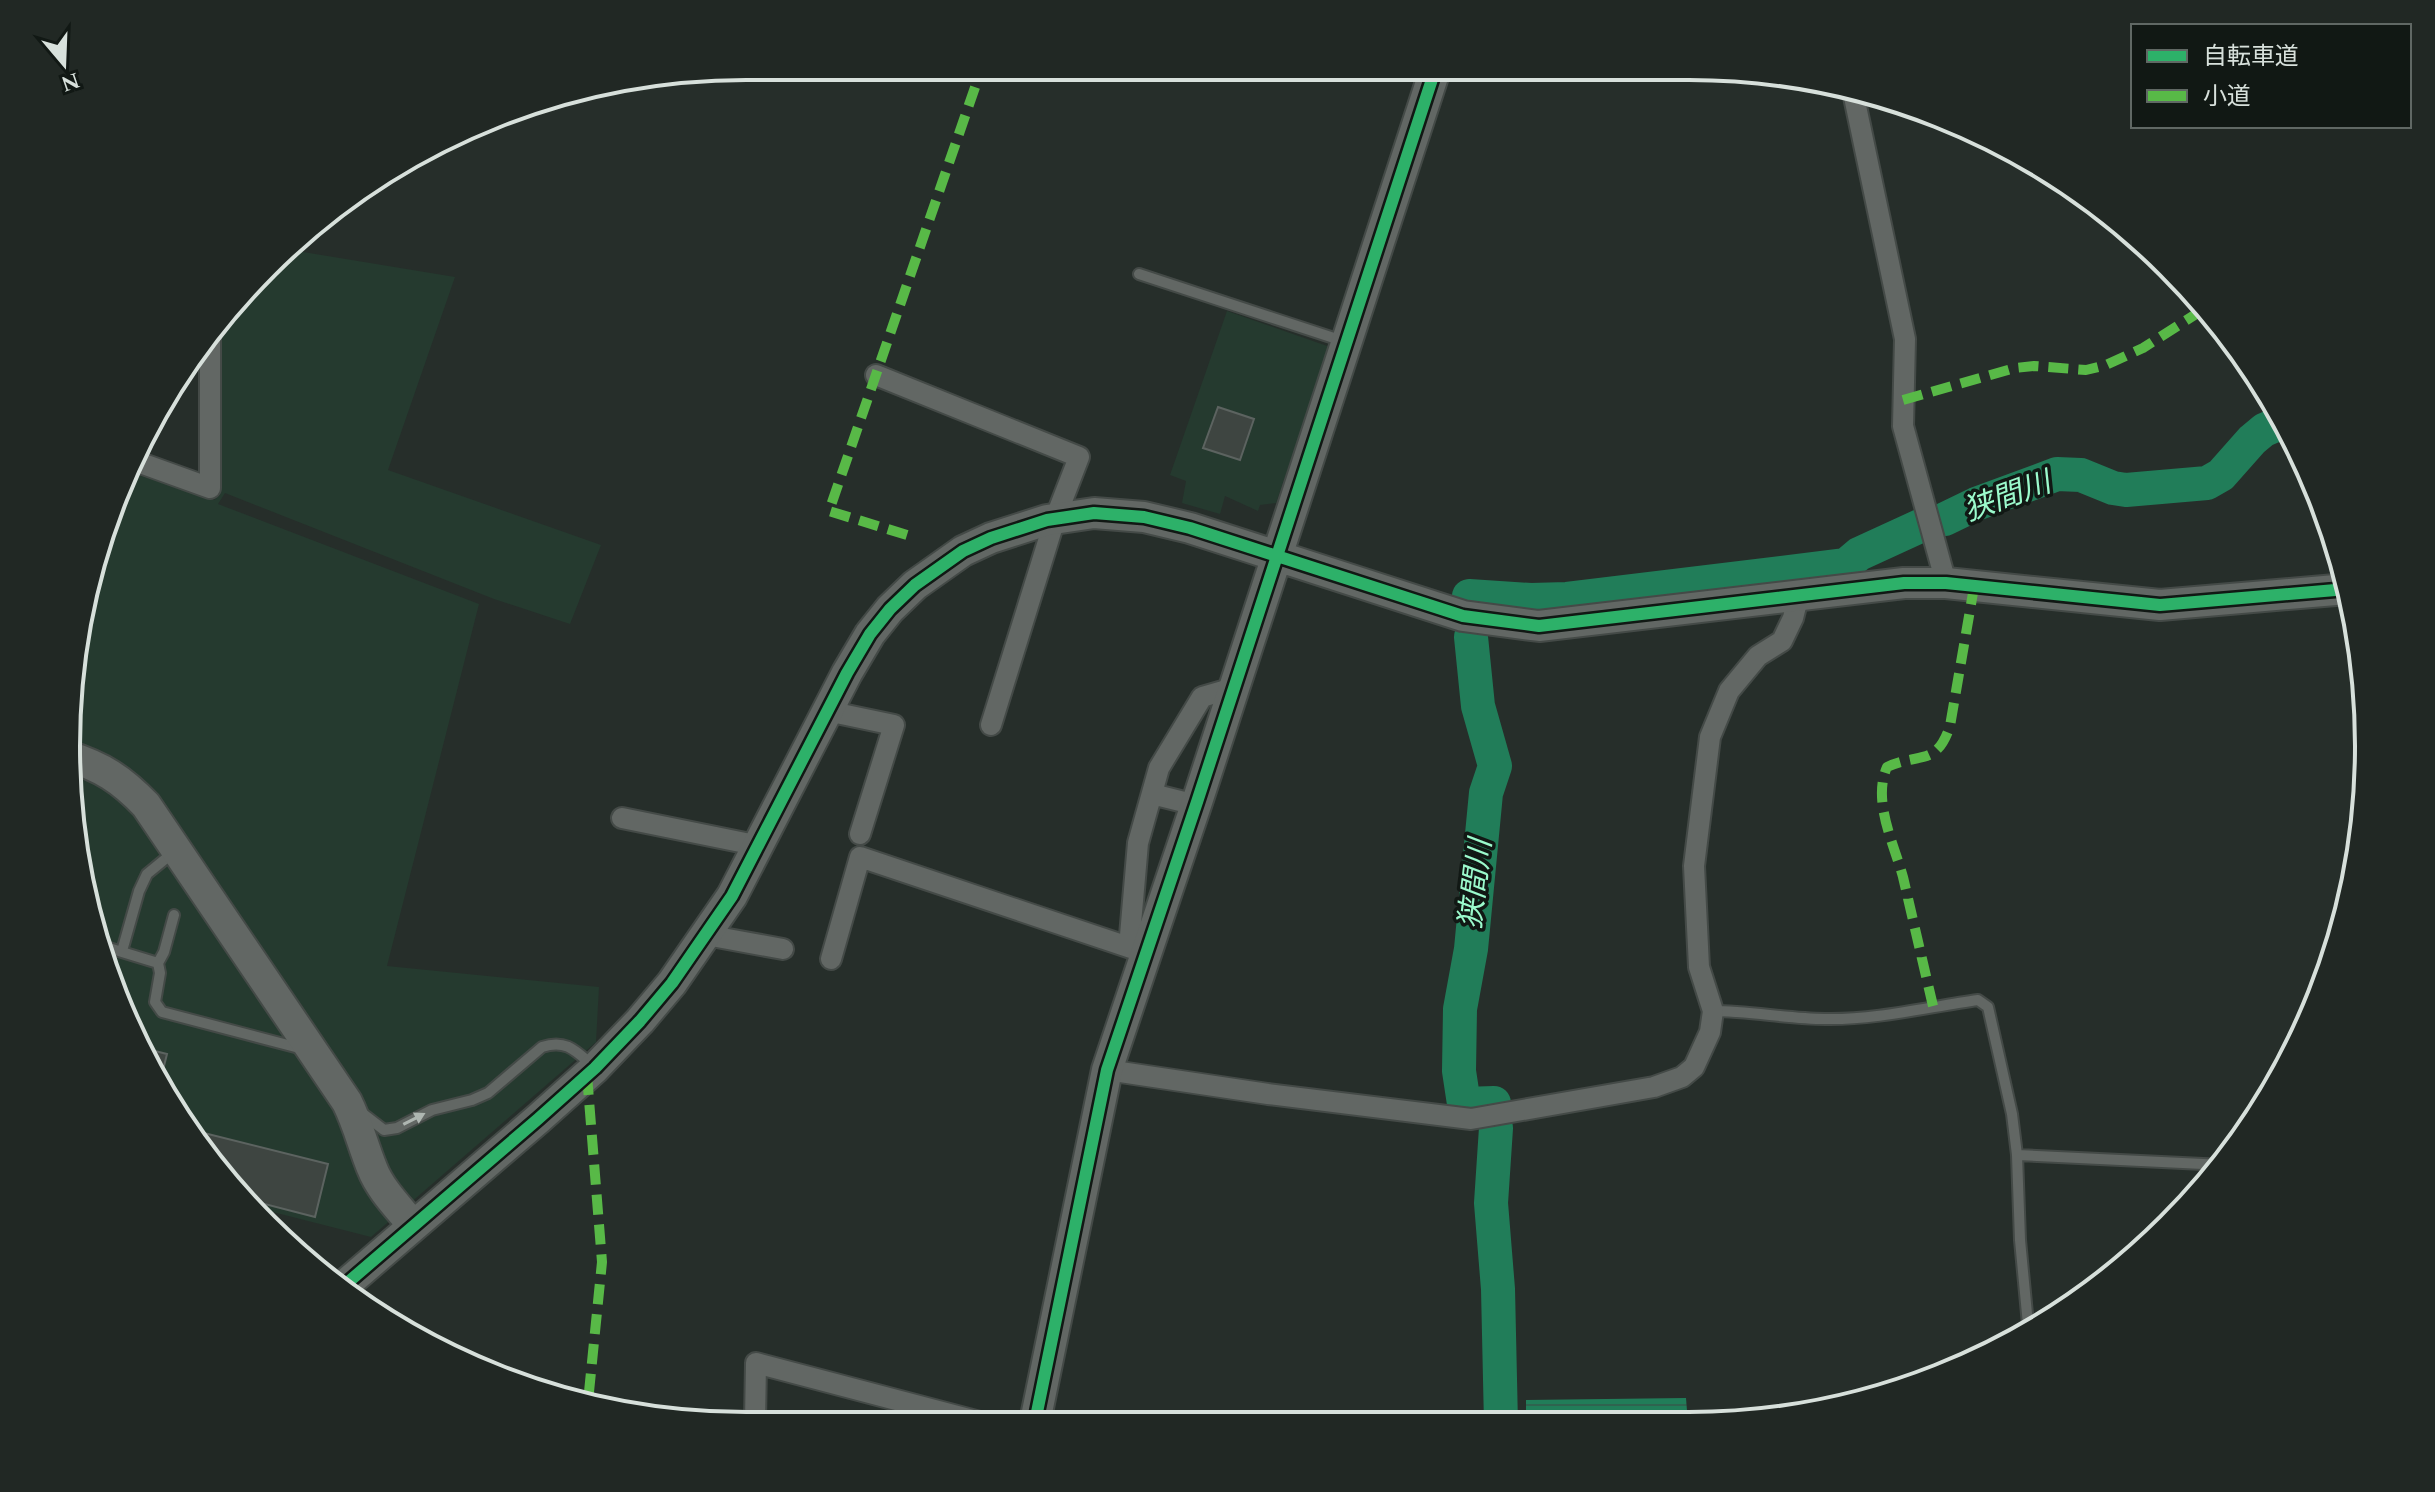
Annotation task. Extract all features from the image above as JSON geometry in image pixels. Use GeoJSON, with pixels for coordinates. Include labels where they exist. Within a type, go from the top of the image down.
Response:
{"type":"FeatureCollection","features":[{"type":"Feature","properties":{"kind":"street"},"geometry":{"type":"LineString","coordinates":[[1037,1412],[1107,1070],[1138,950],[1196,805],[1432,80]]}},
{"type":"Feature","properties":{"kind":"street"},"geometry":{"type":"LineString","coordinates":[[1855,102],[1905,339],[1903,426],[1946,583]]}},
{"type":"Feature","properties":{"kind":"street"},"geometry":{"type":"LineString","coordinates":[[143,464],[210,488],[210,352]]}},
{"type":"Feature","properties":{"kind":"street"},"geometry":{"type":"LineString","coordinates":[[876,375],[1079,457],[1055,519],[991,725]]}},
{"type":"Feature","properties":{"kind":"street"},"geometry":{"type":"LineString","coordinates":[[350,1280],[595,1068],[640,1021],[672,983],[732,896],[870,634],[890,609],[940,565],[977,544],[1018,529],[1094,513],[1144,517],[1190,528],[1463,616],[1539,626],[1904,583],[1946,583],[2160,605],[2336,590]]}},
{"type":"Feature","properties":{"kind":"street"},"geometry":{"type":"LineString","coordinates":[[1107,1070],[1471,1119],[1654,1087],[1682,1077],[1694,1067],[1703,1050],[1713,1011],[1699,967],[1694,866],[1710,737],[1729,691],[1758,656],[1782,641],[1793,618],[1799,594]]}},
{"type":"Feature","properties":{"kind":"street"},"geometry":{"type":"LineString","coordinates":[[1138,950],[1138,843],[1159,768],[1202,697],[1233,688]]}},
{"type":"Feature","properties":{"kind":"street"},"geometry":{"type":"LineString","coordinates":[[827,711],[894,725],[860,834]]}},
{"type":"Feature","properties":{"kind":"street"},"geometry":{"type":"LineString","coordinates":[[80,760],[98,765],[127,785],[146,805],[347,1102],[372,1169],[386,1193],[412,1224]]}},
{"type":"Feature","properties":{"kind":"street"},"geometry":{"type":"LineString","coordinates":[[1152,794],[1196,805]]}},
{"type":"Feature","properties":{"kind":"street"},"geometry":{"type":"LineString","coordinates":[[622,818],[760,846]]}},
{"type":"Feature","properties":{"kind":"street"},"geometry":{"type":"LineString","coordinates":[[831,959],[860,857],[1138,950]]}},
{"type":"Feature","properties":{"kind":"street"},"geometry":{"type":"LineString","coordinates":[[706,935],[783,949]]}},
{"type":"Feature","properties":{"kind":"street"},"geometry":{"type":"LineString","coordinates":[[755,1412],[756,1363],[942,1412]]}},
{"type":"Feature","properties":{"kind":"lane"},"geometry":{"type":"LineString","coordinates":[[1139,274],[1345,342]]}},
{"type":"Feature","properties":{"kind":"lane"},"geometry":{"type":"LineString","coordinates":[[122,951],[147,874],[176,850]]}},
{"type":"Feature","properties":{"kind":"lane"},"geometry":{"type":"LineString","coordinates":[[174,915],[158,963],[160,973],[155,1002],[162,1012],[312,1052]]}},
{"type":"Feature","properties":{"kind":"lane"},"geometry":{"type":"LineString","coordinates":[[112,948],[158,963]]}},
{"type":"Feature","properties":{"kind":"lane"},"geometry":{"type":"LineString","coordinates":[[1713,1011],[1824,1019],[1978,1000],[1988,1007],[2012,1114],[2028,1320]]}},
{"type":"Feature","properties":{"kind":"lane"},"geometry":{"type":"LineString","coordinates":[[347,1102],[384,1130],[397,1128],[432,1110],[488,1093],[542,1047],[553,1043],[564,1043],[595,1068]]}},
{"type":"Feature","properties":{"kind":"lane"},"geometry":{"type":"LineString","coordinates":[[2017,1155],[2207,1164]]}},
{"type":"Feature","properties":{"kind":"shaded area"},"geometry":{"type":"Polygon","coordinates":[[[300,251],[455,277],[388,470],[601,545],[570,624],[494,599],[225,493],[218,504],[479,604],[387,966],[599,987],[596,1042],[371,1237],[270,1211],[218,1151],[192,1116],[149,1041],[115,960],[93,876],[81,790],[81,702],[93,616],[115,532],[138,475],[214,500],[220,495],[221,337],[245,307],[300,251]]]}},
{"type":"Feature","properties":{"kind":"shaded area"},"geometry":{"type":"Polygon","coordinates":[[[1227,311],[1330,347],[1276,503],[1260,505],[1258,511],[1225,496],[1220,514],[1182,503],[1186,481],[1170,475],[1227,311]]]}},
{"type":"Feature","properties":{"kind":"shaded area"},"geometry":{"type":"Polygon","coordinates":[[[1686,1398],[1687,1412],[1526,1412],[1526,1400],[1686,1398]]]}},
{"type":"Feature","properties":{"kind":"building"},"geometry":{"type":"Polygon","coordinates":[[[1218,407],[1254,419],[1240,460],[1203,448],[1218,407]]]}},
{"type":"Feature","properties":{"kind":"building"},"geometry":{"type":"Polygon","coordinates":[[[154,1051],[167,1054],[163,1068],[154,1051]]]}},
{"type":"Feature","properties":{"kind":"building"},"geometry":{"type":"Polygon","coordinates":[[[205,1133],[328,1164],[315,1217],[262,1203],[205,1133]]]}},
{"type":"Feature","properties":{"kind":"waterway","name":"狭間川"},"geometry":{"type":"LineString","coordinates":[[1945,519],[2057,474],[2081,475],[2126,490],[2207,483],[2221,475],[2252,440],[2273,426]]}},
{"type":"Feature","properties":{"kind":"waterway","name":"狭間川"},"geometry":{"type":"LineString","coordinates":[[1470,604],[1469,596],[1567,599],[1846,565],[1859,554],[1920,526]]}},
{"type":"Feature","properties":{"kind":"waterway","name":"狭間川"},"geometry":{"type":"LineString","coordinates":[[1471,637],[1478,706],[1495,766],[1486,793],[1471,949],[1460,1009],[1459,1071],[1464,1104],[1494,1103],[1494,1106]]}},
{"type":"Feature","properties":{"kind":"waterway","name":"狭間川"},"geometry":{"type":"LineString","coordinates":[[1496,1128],[1491,1203],[1498,1289],[1501,1412]]}},
{"type":"Feature","properties":{"kind":"marked path"},"geometry":{"type":"LineString","coordinates":[[907,535],[829,511],[978,80]]}},
{"type":"Feature","properties":{"kind":"marked path"},"geometry":{"type":"LineString","coordinates":[[1903,400],[2015,368],[2034,366],[2086,370],[2106,365],[2143,348],[2196,314]]}},
{"type":"Feature","properties":{"kind":"marked path"},"geometry":{"type":"LineString","coordinates":[[1933,1006],[1903,877],[1886,822],[1883,780],[1887,767],[1933,753],[1945,739],[1950,726],[1974,587]]}},
{"type":"Feature","properties":{"kind":"marked path"},"geometry":{"type":"LineString","coordinates":[[587,1075],[602,1262],[589,1393]]}},
{"type":"Feature","properties":{"kind":"cycle path"},"geometry":{"type":"LineString","coordinates":[[1037,1412],[1107,1070],[1432,80]]}},
{"type":"Feature","properties":{"kind":"cycle path"},"geometry":{"type":"LineString","coordinates":[[350,1281],[595,1068],[640,1021],[672,983],[732,896],[870,634],[915,585],[963,551],[991,538],[1047,520],[1094,513],[1144,517],[1190,528],[1463,616],[1539,626],[1904,583],[1946,583],[2160,605],[2336,590]]}}]}
